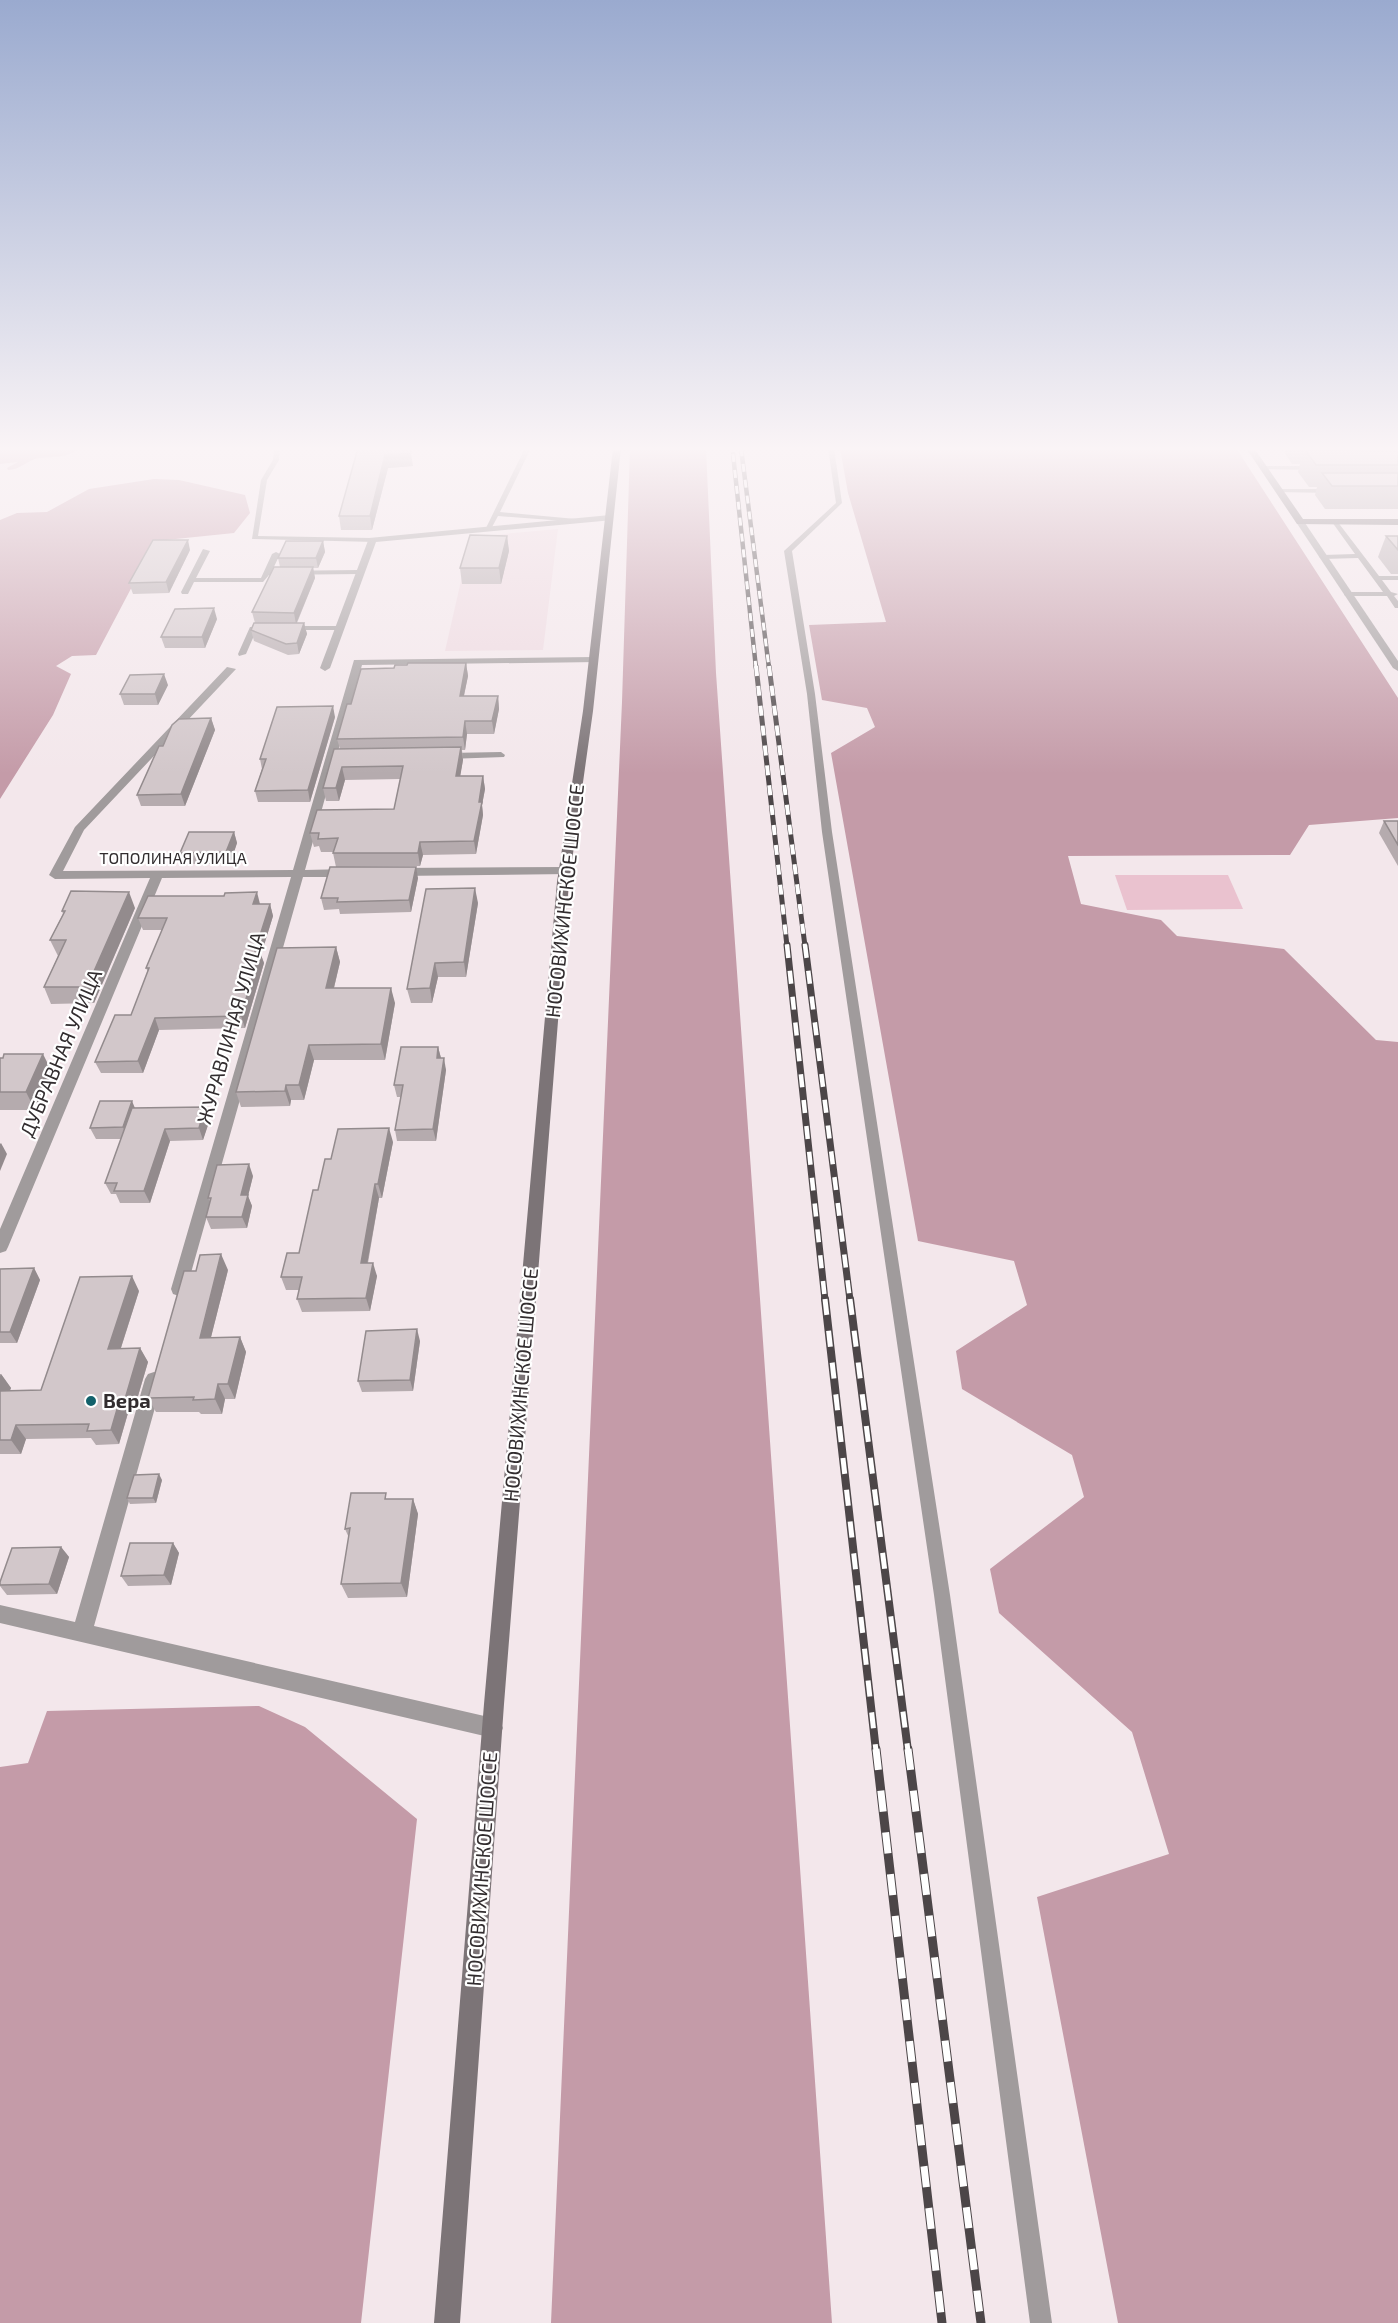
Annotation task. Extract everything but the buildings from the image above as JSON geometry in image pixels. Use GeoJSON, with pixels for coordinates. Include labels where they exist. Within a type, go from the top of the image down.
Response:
{"type":"FeatureCollection","features":[{"type":"Feature","properties":{"kind":"main road","name":"НОСОВИХИНСКОЕ ШОССЕ"},"geometry":{"type":"LineString","coordinates":[[447,2323],[493,1728],[565,871],[606,556]]}},
{"type":"Feature","properties":{"kind":"street"},"geometry":{"type":"LineString","coordinates":[[326,668],[365,556]]}},
{"type":"Feature","properties":{"kind":"street"},"geometry":{"type":"LineString","coordinates":[[1323,557],[1398,668]]}},
{"type":"Feature","properties":{"kind":"street","name":"ЖУРАВЛИНАЯ УЛИЦА"},"geometry":{"type":"LineString","coordinates":[[177,1299],[297,873],[336,757],[358,662],[594,660]]}},
{"type":"Feature","properties":{"kind":"street","name":"ТОПОЛИНАЯ УЛИЦА"},"geometry":{"type":"LineString","coordinates":[[231,669],[79,829],[55,875],[366,873]]}},
{"type":"Feature","properties":{"kind":"street"},"geometry":{"type":"LineString","coordinates":[[388,872],[565,871]]}},
{"type":"Feature","properties":{"kind":"street","name":"ДУБРАВНАЯ УЛИЦА"},"geometry":{"type":"LineString","coordinates":[[0,1247],[158,874]]}},
{"type":"Feature","properties":{"kind":"street"},"geometry":{"type":"LineString","coordinates":[[82,1633],[157,1368]]}},
{"type":"Feature","properties":{"kind":"street"},"geometry":{"type":"LineString","coordinates":[[0,1614],[493,1728]]}},
{"type":"Feature","properties":{"kind":"lane"},"geometry":{"type":"LineString","coordinates":[[185,592],[203,556]]}},
{"type":"Feature","properties":{"kind":"lane"},"geometry":{"type":"LineString","coordinates":[[191,580],[263,580],[275,556]]}},
{"type":"Feature","properties":{"kind":"lane"},"geometry":{"type":"LineString","coordinates":[[789,556],[811,694],[827,832],[942,1595],[1041,2323]]}},
{"type":"Feature","properties":{"kind":"lane"},"geometry":{"type":"LineString","coordinates":[[1323,557],[1346,556]]}},
{"type":"Feature","properties":{"kind":"lane"},"geometry":{"type":"LineString","coordinates":[[1361,556],[1398,606]]}},
{"type":"Feature","properties":{"kind":"lane"},"geometry":{"type":"LineString","coordinates":[[267,573],[359,572]]}},
{"type":"Feature","properties":{"kind":"lane"},"geometry":{"type":"LineString","coordinates":[[1377,578],[1398,578]]}},
{"type":"Feature","properties":{"kind":"lane"},"geometry":{"type":"LineString","coordinates":[[1348,594],[1398,594]]}},
{"type":"Feature","properties":{"kind":"lane"},"geometry":{"type":"LineString","coordinates":[[285,628],[339,628]]}},
{"type":"Feature","properties":{"kind":"lane"},"geometry":{"type":"LineString","coordinates":[[242,654],[253,629],[274,629]]}},
{"type":"Feature","properties":{"kind":"lane"},"geometry":{"type":"LineString","coordinates":[[433,756],[501,755]]}},
{"type":"Feature","properties":{"kind":"shaded area"},"geometry":{"type":"Polygon","coordinates":[[[0,556],[148,556],[96,655],[72,656],[56,666],[71,674],[53,715],[0,799],[0,556]]]}},
{"type":"Feature","properties":{"kind":"shaded area"},"geometry":{"type":"Polygon","coordinates":[[[467,556],[555,556],[543,650],[445,651],[467,556]]]}},
{"type":"Feature","properties":{"kind":"shaded area"},"geometry":{"type":"Polygon","coordinates":[[[627,556],[711,556],[716,673],[832,2323],[551,2323],[627,556]]]}},
{"type":"Feature","properties":{"kind":"shaded area"},"geometry":{"type":"Polygon","coordinates":[[[867,556],[1306,556],[1398,698],[1398,818],[1309,825],[1290,855],[1068,856],[1081,904],[1161,920],[1177,936],[1284,949],[1376,1040],[1398,1042],[1398,2323],[1118,2323],[1037,1897],[1169,1854],[1132,1732],[999,1613],[990,1569],[1084,1497],[1072,1455],[962,1389],[956,1351],[1027,1305],[1014,1261],[918,1241],[831,753],[875,727],[867,708],[822,700],[809,625],[886,622],[867,556]]]}},
{"type":"Feature","properties":{"kind":"shaded area"},"geometry":{"type":"Polygon","coordinates":[[[1115,875],[1228,875],[1243,909],[1127,910],[1115,875]]]}},
{"type":"Feature","properties":{"kind":"shaded area"},"geometry":{"type":"Polygon","coordinates":[[[259,1706],[305,1727],[417,1819],[361,2323],[0,2323],[0,1767],[28,1763],[47,1711],[259,1706]]]}},
{"type":"Feature","properties":{"kind":"railway"},"geometry":{"type":"LineString","coordinates":[[744,556],[756,668]]}},
{"type":"Feature","properties":{"kind":"railway"},"geometry":{"type":"LineString","coordinates":[[755,556],[769,668]]}},
{"type":"Feature","properties":{"kind":"railway"},"geometry":{"type":"LineString","coordinates":[[756,666],[787,946]]}},
{"type":"Feature","properties":{"kind":"railway"},"geometry":{"type":"LineString","coordinates":[[769,666],[805,946]]}},
{"type":"Feature","properties":{"kind":"railway"},"geometry":{"type":"LineString","coordinates":[[787,945],[825,1300]]}},
{"type":"Feature","properties":{"kind":"railway"},"geometry":{"type":"LineString","coordinates":[[805,945],[850,1300]]}},
{"type":"Feature","properties":{"kind":"railway"},"geometry":{"type":"LineString","coordinates":[[825,1299],[876,1751]]}},
{"type":"Feature","properties":{"kind":"railway"},"geometry":{"type":"LineString","coordinates":[[850,1299],[908,1751]]}},
{"type":"Feature","properties":{"kind":"railway"},"geometry":{"type":"LineString","coordinates":[[876,1749],[942,2323]]}},
{"type":"Feature","properties":{"kind":"railway"},"geometry":{"type":"LineString","coordinates":[[908,1749],[981,2323]]}},
{"type":"Feature","properties":{"kind":"place","name":"Вера"},"geometry":{"type":"Point","coordinates":[91,1401]}}]}
